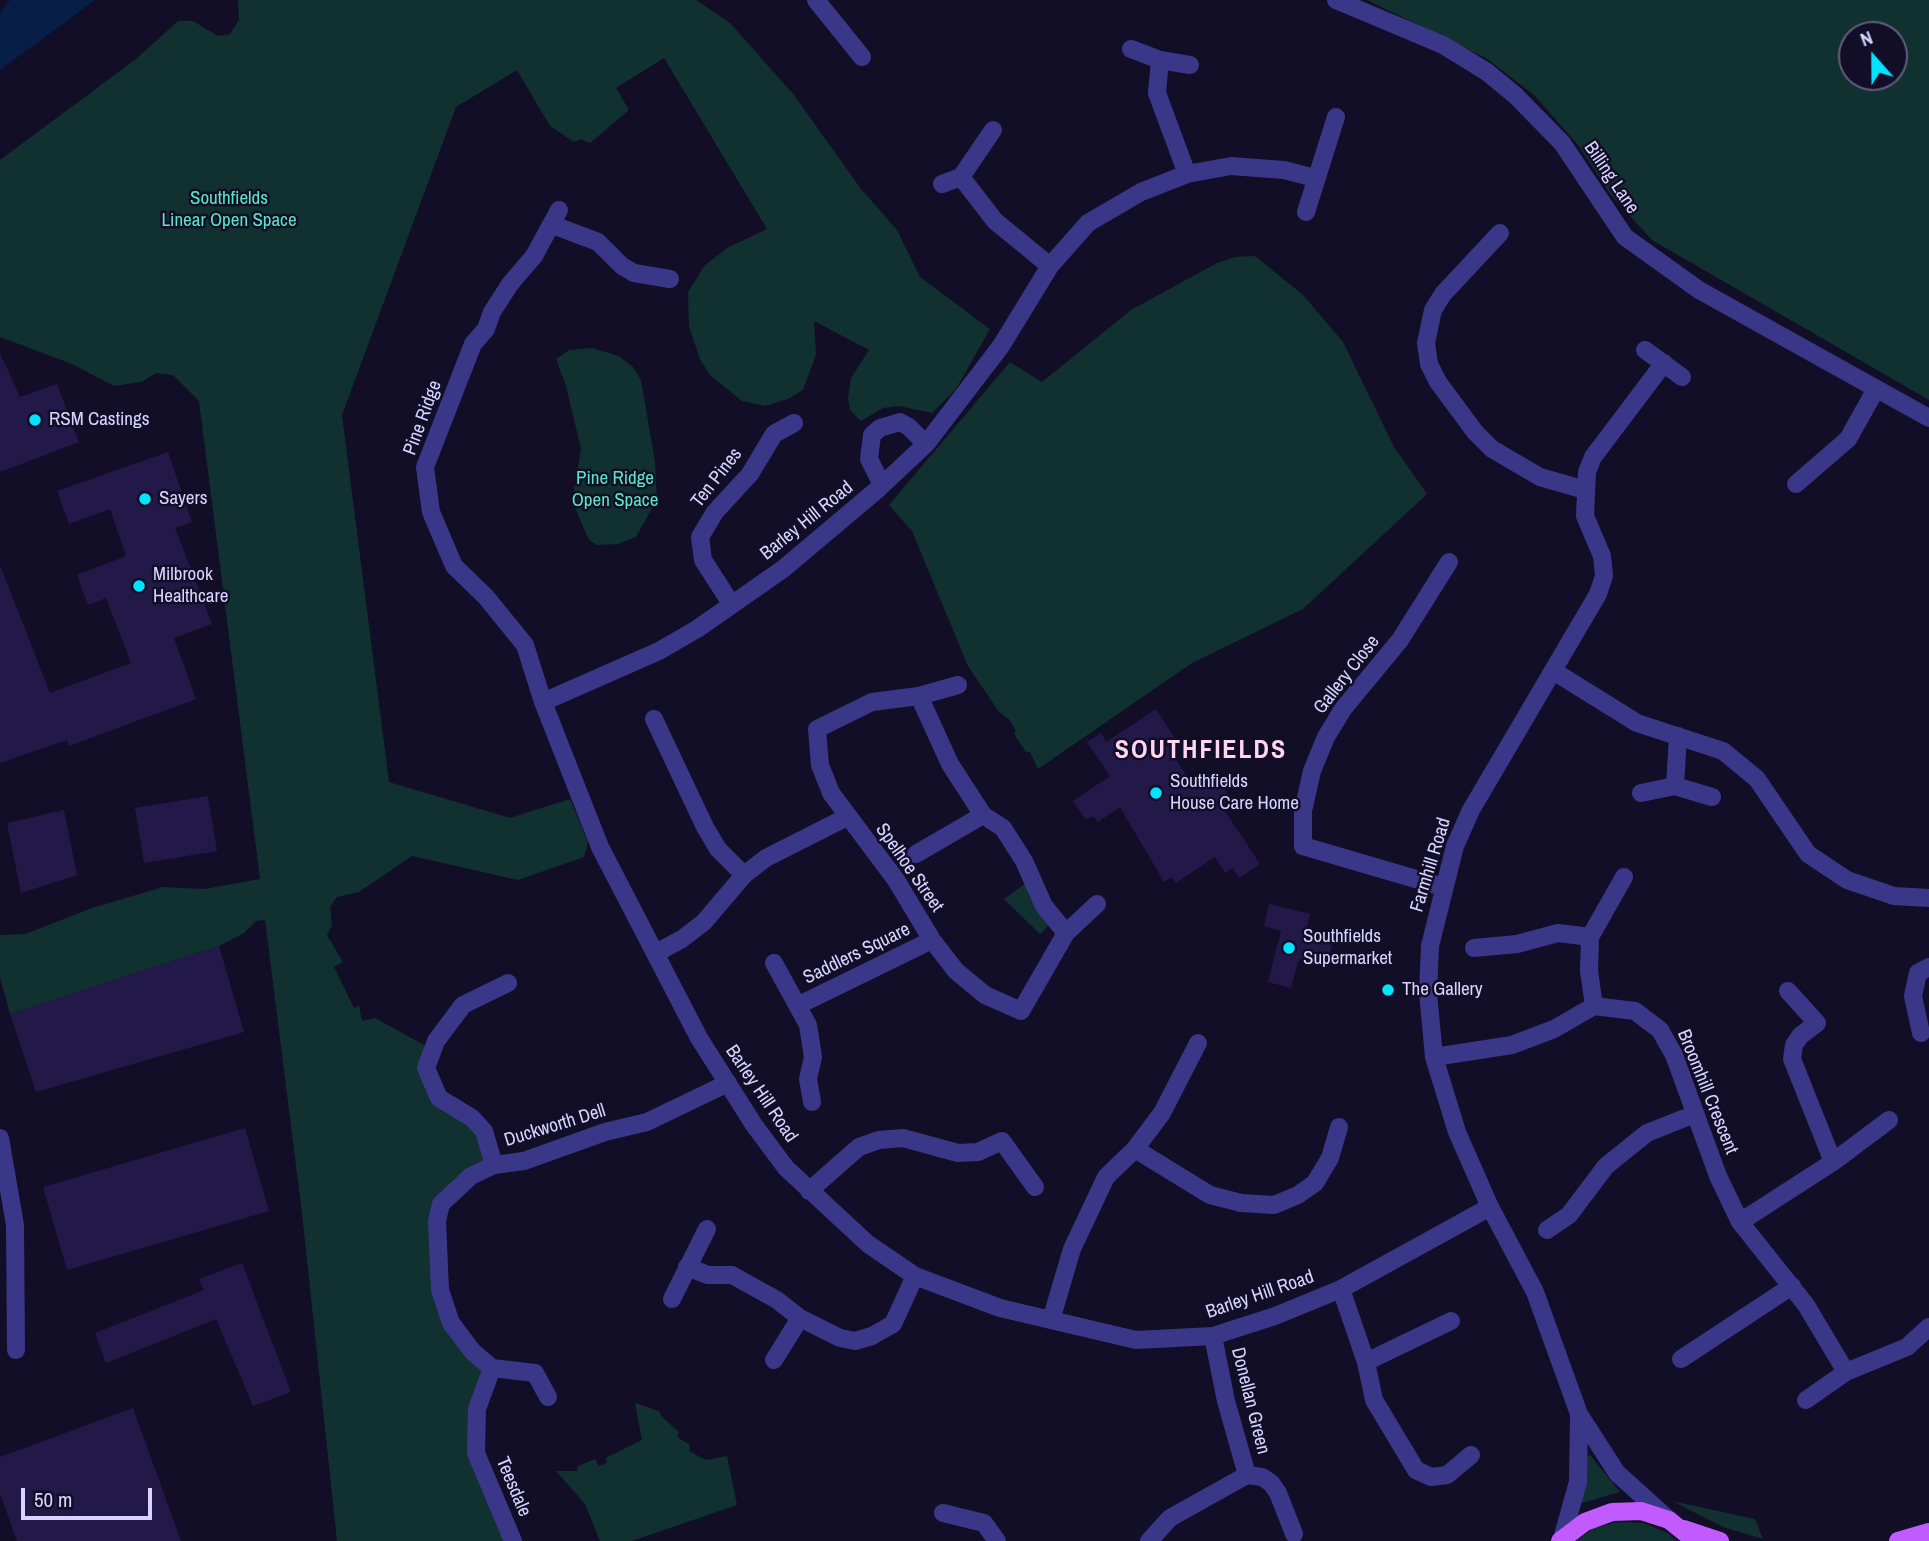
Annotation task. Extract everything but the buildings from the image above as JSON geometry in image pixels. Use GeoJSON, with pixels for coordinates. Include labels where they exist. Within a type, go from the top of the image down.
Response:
{"type":"FeatureCollection","features":[{"type":"Feature","properties":{"kind":"main road"},"geometry":{"type":"LineString","coordinates":[[1561,1540],[1585,1522],[1612,1512],[1641,1511],[1683,1530],[1720,1541]]}},
{"type":"Feature","properties":{"kind":"main road"},"geometry":{"type":"LineString","coordinates":[[1898,1541],[1929,1532]]}},
{"type":"Feature","properties":{"kind":"street","name":"Billing Lane"},"geometry":{"type":"LineString","coordinates":[[1336,0],[1443,45],[1487,72],[1526,104],[1562,143],[1625,237],[1699,290],[1929,418]]}},
{"type":"Feature","properties":{"kind":"street"},"geometry":{"type":"LineString","coordinates":[[822,2],[862,57]]}},
{"type":"Feature","properties":{"kind":"street"},"geometry":{"type":"LineString","coordinates":[[1131,49],[1160,60],[1189,65]]}},
{"type":"Feature","properties":{"kind":"street"},"geometry":{"type":"LineString","coordinates":[[1160,60],[1157,93],[1187,174]]}},
{"type":"Feature","properties":{"kind":"street"},"geometry":{"type":"LineString","coordinates":[[1306,212],[1336,117]]}},
{"type":"Feature","properties":{"kind":"street"},"geometry":{"type":"LineString","coordinates":[[942,184],[961,177],[993,130]]}},
{"type":"Feature","properties":{"kind":"street","name":"Barley Hill Road"},"geometry":{"type":"LineString","coordinates":[[1315,178],[1284,170],[1231,166],[1187,174],[1141,192],[1088,223],[1050,266],[1001,346],[926,444],[882,485],[783,569],[732,605],[659,651],[542,702],[600,847],[699,1038],[754,1125],[786,1168],[809,1191],[868,1244],[915,1276],[1000,1308],[1136,1340],[1213,1336],[1275,1316],[1341,1289],[1490,1207]]}},
{"type":"Feature","properties":{"kind":"street"},"geometry":{"type":"LineString","coordinates":[[961,177],[995,221],[1050,266]]}},
{"type":"Feature","properties":{"kind":"street","name":"Pine Ridge"},"geometry":{"type":"LineString","coordinates":[[542,702],[525,645],[486,597],[454,566],[430,512],[425,467],[472,344],[556,218],[598,242],[622,266],[634,272],[670,279]]}},
{"type":"Feature","properties":{"kind":"street"},"geometry":{"type":"LineString","coordinates":[[1500,233],[1443,294],[1433,310],[1426,344],[1429,363],[1445,392],[1492,449],[1540,477],[1585,490]]}},
{"type":"Feature","properties":{"kind":"street"},"geometry":{"type":"LineString","coordinates":[[1645,350],[1682,377]]}},
{"type":"Feature","properties":{"kind":"street","name":"Farmhill Road"},"geometry":{"type":"LineString","coordinates":[[1664,363],[1593,457],[1585,490],[1585,516],[1597,541],[1604,576],[1592,608],[1471,810],[1455,846],[1430,946],[1428,993],[1434,1057],[1457,1132],[1490,1207],[1535,1292],[1579,1414],[1616,1473],[1683,1530]]}},
{"type":"Feature","properties":{"kind":"street"},"geometry":{"type":"LineString","coordinates":[[1796,484],[1849,439],[1876,389]]}},
{"type":"Feature","properties":{"kind":"street","name":"Barley Hill Road"},"geometry":{"type":"LineString","coordinates":[[882,485],[869,459],[872,435],[880,428],[900,422],[926,444]]}},
{"type":"Feature","properties":{"kind":"street","name":"Ten Pines"},"geometry":{"type":"LineString","coordinates":[[732,605],[703,560],[700,537],[715,512],[750,474],[774,434],[794,423]]}},
{"type":"Feature","properties":{"kind":"street","name":"Gallery Close"},"geometry":{"type":"LineString","coordinates":[[1443,887],[1303,846],[1303,811],[1312,771],[1326,737],[1343,709],[1400,640],[1449,562]]}},
{"type":"Feature","properties":{"kind":"street"},"geometry":{"type":"LineString","coordinates":[[1555,671],[1637,723],[1723,751],[1757,779],[1808,853],[1847,880],[1894,896],[1929,898]]}},
{"type":"Feature","properties":{"kind":"street"},"geometry":{"type":"LineString","coordinates":[[847,817],[831,793],[820,765],[817,729],[872,702],[919,696],[958,685]]}},
{"type":"Feature","properties":{"kind":"street"},"geometry":{"type":"LineString","coordinates":[[919,696],[950,764],[984,815],[1003,828],[1024,861],[1044,906],[1066,933],[1097,904]]}},
{"type":"Feature","properties":{"kind":"street"},"geometry":{"type":"LineString","coordinates":[[654,719],[705,827],[718,849],[744,875]]}},
{"type":"Feature","properties":{"kind":"street"},"geometry":{"type":"LineString","coordinates":[[1675,786],[1678,736]]}},
{"type":"Feature","properties":{"kind":"street"},"geometry":{"type":"LineString","coordinates":[[1641,793],[1675,786],[1712,797]]}},
{"type":"Feature","properties":{"kind":"street"},"geometry":{"type":"LineString","coordinates":[[916,854],[984,815]]}},
{"type":"Feature","properties":{"kind":"street","name":"Spelhoe Street"},"geometry":{"type":"LineString","coordinates":[[656,953],[682,939],[704,922],[744,875],[766,858],[847,817],[896,880],[932,940],[968,983],[985,995],[1021,1011],[1066,933]]}},
{"type":"Feature","properties":{"kind":"street"},"geometry":{"type":"LineString","coordinates":[[1434,1057],[1512,1045],[1553,1029],[1594,1006],[1589,971],[1590,937],[1624,877]]}},
{"type":"Feature","properties":{"kind":"street"},"geometry":{"type":"LineString","coordinates":[[1474,948],[1517,943],[1558,933],[1590,937]]}},
{"type":"Feature","properties":{"kind":"street","name":"Saddlers Square"},"geometry":{"type":"LineString","coordinates":[[799,1005],[932,940]]}},
{"type":"Feature","properties":{"kind":"street","name":"Saddlers Square"},"geometry":{"type":"LineString","coordinates":[[774,963],[808,1026],[813,1057],[808,1079],[812,1102]]}},
{"type":"Feature","properties":{"kind":"street"},"geometry":{"type":"LineString","coordinates":[[1921,1033],[1913,996],[1918,973],[1929,967]]}},
{"type":"Feature","properties":{"kind":"street"},"geometry":{"type":"LineString","coordinates":[[494,1165],[484,1130],[471,1118],[439,1098],[426,1068],[436,1041],[463,1005],[508,983]]}},
{"type":"Feature","properties":{"kind":"street"},"geometry":{"type":"LineString","coordinates":[[1788,990],[1817,1023],[1800,1036],[1794,1045],[1792,1059],[1833,1162]]}},
{"type":"Feature","properties":{"kind":"street","name":"Broomhill Crescent"},"geometry":{"type":"LineString","coordinates":[[1594,1006],[1635,1011],[1660,1030],[1674,1055],[1695,1114],[1740,1222],[1792,1286],[1846,1372]]}},
{"type":"Feature","properties":{"kind":"street"},"geometry":{"type":"LineString","coordinates":[[1051,1320],[1064,1271],[1106,1177],[1135,1149],[1162,1113],[1198,1043]]}},
{"type":"Feature","properties":{"kind":"street","name":"Duckworth Dell"},"geometry":{"type":"LineString","coordinates":[[492,1368],[473,1352],[451,1323],[440,1290],[438,1221],[441,1204],[471,1175],[494,1165],[524,1161],[605,1132],[647,1122],[728,1083]]}},
{"type":"Feature","properties":{"kind":"street"},"geometry":{"type":"LineString","coordinates":[[1547,1230],[1569,1215],[1606,1166],[1647,1133],[1695,1114]]}},
{"type":"Feature","properties":{"kind":"street"},"geometry":{"type":"LineString","coordinates":[[1740,1222],[1833,1162],[1889,1120]]}},
{"type":"Feature","properties":{"kind":"street"},"geometry":{"type":"LineString","coordinates":[[1135,1149],[1210,1195],[1241,1203],[1274,1205],[1298,1195],[1315,1183],[1329,1158],[1339,1127]]}},
{"type":"Feature","properties":{"kind":"street"},"geometry":{"type":"LineString","coordinates":[[0,1138],[15,1225],[16,1350]]}},
{"type":"Feature","properties":{"kind":"street"},"geometry":{"type":"LineString","coordinates":[[809,1191],[859,1147],[879,1140],[903,1138],[958,1153],[978,1152],[1002,1141],[1035,1187]]}},
{"type":"Feature","properties":{"kind":"street"},"geometry":{"type":"LineString","coordinates":[[672,1298],[707,1228]]}},
{"type":"Feature","properties":{"kind":"street"},"geometry":{"type":"LineString","coordinates":[[687,1267],[708,1275],[732,1276],[777,1300],[800,1318],[840,1338],[855,1340],[872,1336],[893,1324],[915,1276]]}},
{"type":"Feature","properties":{"kind":"street"},"geometry":{"type":"LineString","coordinates":[[1682,1359],[1792,1286]]}},
{"type":"Feature","properties":{"kind":"street"},"geometry":{"type":"LineString","coordinates":[[1341,1289],[1366,1362],[1374,1400],[1416,1470],[1431,1477],[1447,1475],[1471,1455]]}},
{"type":"Feature","properties":{"kind":"street"},"geometry":{"type":"LineString","coordinates":[[774,1360],[800,1318]]}},
{"type":"Feature","properties":{"kind":"street"},"geometry":{"type":"LineString","coordinates":[[1366,1362],[1451,1321]]}},
{"type":"Feature","properties":{"kind":"street"},"geometry":{"type":"LineString","coordinates":[[1806,1400],[1846,1372],[1907,1347],[1929,1327]]}},
{"type":"Feature","properties":{"kind":"street","name":"Donellan Green"},"geometry":{"type":"LineString","coordinates":[[1213,1336],[1226,1401],[1247,1475]]}},
{"type":"Feature","properties":{"kind":"street"},"geometry":{"type":"LineString","coordinates":[[492,1368],[535,1373],[548,1397]]}},
{"type":"Feature","properties":{"kind":"street","name":"Teesdale"},"geometry":{"type":"LineString","coordinates":[[492,1368],[477,1409],[476,1453],[513,1541]]}},
{"type":"Feature","properties":{"kind":"street","name":"Farmhill Road"},"geometry":{"type":"LineString","coordinates":[[1561,1540],[1578,1482],[1579,1414]]}},
{"type":"Feature","properties":{"kind":"street","name":"Donellan Green"},"geometry":{"type":"LineString","coordinates":[[1149,1541],[1170,1518],[1247,1475],[1271,1483],[1278,1493],[1294,1534]]}},
{"type":"Feature","properties":{"kind":"street"},"geometry":{"type":"LineString","coordinates":[[943,1513],[984,1523],[997,1541]]}},
{"type":"Feature","properties":{"kind":"green space","name":"Southfields Linear Open Space"},"geometry":{"type":"Polygon","coordinates":[[[238,0],[696,0],[730,23],[794,95],[861,189],[897,230],[920,277],[990,329],[956,389],[932,413],[899,406],[883,408],[861,421],[850,410],[848,398],[851,378],[869,350],[814,321],[816,355],[803,390],[788,399],[765,406],[742,401],[710,375],[700,359],[689,326],[688,292],[705,265],[727,248],[767,229],[664,58],[616,88],[629,110],[590,143],[581,139],[574,142],[550,126],[517,70],[456,107],[342,415],[389,782],[510,818],[570,799],[588,842],[584,857],[518,880],[412,856],[359,892],[337,897],[330,907],[332,925],[327,935],[343,962],[334,967],[354,1008],[359,1006],[362,1021],[375,1018],[424,1045],[426,1068],[452,1107],[493,1152],[441,1204],[451,1323],[492,1368],[476,1453],[513,1541],[337,1541],[302,1213],[265,920],[256,921],[244,933],[219,946],[10,1014],[0,977],[0,935],[25,934],[95,907],[163,887],[204,889],[260,879],[199,401],[173,375],[156,373],[141,382],[114,386],[72,364],[0,337],[0,160],[136,59],[178,21],[193,21],[218,36],[230,34],[239,20],[238,0]]]}},
{"type":"Feature","properties":{"kind":"green space"},"geometry":{"type":"Polygon","coordinates":[[[1367,0],[1929,0],[1929,400],[1652,240],[1611,195],[1578,145],[1534,95],[1486,58],[1367,0]]]}},
{"type":"Feature","properties":{"kind":"green space"},"geometry":{"type":"Polygon","coordinates":[[[1255,256],[1303,295],[1343,342],[1394,447],[1427,494],[1303,609],[1192,663],[1038,769],[1030,752],[1026,752],[1014,734],[1016,731],[1010,720],[999,712],[968,666],[912,531],[889,505],[1010,362],[1042,382],[1131,310],[1217,263],[1235,257],[1255,256]]]}},
{"type":"Feature","properties":{"kind":"green space","name":"Pine Ridge Open Space"},"geometry":{"type":"Polygon","coordinates":[[[592,348],[619,356],[633,367],[641,380],[655,462],[657,499],[636,537],[618,544],[597,545],[589,540],[572,501],[581,449],[566,386],[556,359],[569,350],[592,348]]]}},
{"type":"Feature","properties":{"kind":"green space"},"geometry":{"type":"Polygon","coordinates":[[[1027,882],[1051,923],[1040,934],[1004,899],[1027,882]]]}},
{"type":"Feature","properties":{"kind":"green space"},"geometry":{"type":"Polygon","coordinates":[[[635,1403],[659,1411],[679,1432],[677,1437],[690,1445],[689,1451],[706,1460],[727,1456],[737,1505],[632,1541],[600,1541],[585,1504],[556,1471],[577,1471],[578,1466],[595,1459],[599,1466],[607,1463],[606,1458],[642,1440],[635,1403]]]}},
{"type":"Feature","properties":{"kind":"green space"},"geometry":{"type":"Polygon","coordinates":[[[1590,1455],[1620,1492],[1579,1504],[1585,1457],[1590,1455]]]}},
{"type":"Feature","properties":{"kind":"green space"},"geometry":{"type":"Polygon","coordinates":[[[1672,1501],[1755,1519],[1763,1539],[1723,1527],[1672,1501]]]}},
{"type":"Feature","properties":{"kind":"green space"},"geometry":{"type":"Polygon","coordinates":[[[1618,1522],[1643,1523],[1666,1532],[1677,1541],[1576,1541],[1594,1528],[1618,1522]]]}},
{"type":"Feature","properties":{"kind":"water"},"geometry":{"type":"Polygon","coordinates":[[[10,0],[95,0],[0,70],[0,13],[10,0]]]}},
{"type":"Feature","properties":{"kind":"place","name":"RSM Castings"},"geometry":{"type":"Point","coordinates":[35,420]}},
{"type":"Feature","properties":{"kind":"place","name":"Sayers"},"geometry":{"type":"Point","coordinates":[145,499]}},
{"type":"Feature","properties":{"kind":"place","name":"Milbrook Healthcare"},"geometry":{"type":"Point","coordinates":[139,586]}},
{"type":"Feature","properties":{"kind":"place","name":"Southfields House Care Home"},"geometry":{"type":"Point","coordinates":[1156,793]}},
{"type":"Feature","properties":{"kind":"place","name":"Southfields Supermarket"},"geometry":{"type":"Point","coordinates":[1289,948]}},
{"type":"Feature","properties":{"kind":"place","name":"The Gallery"},"geometry":{"type":"Point","coordinates":[1388,990]}},
{"type":"Feature","properties":{"kind":"district","name":"SOUTHFIELDS"},"geometry":{"type":"Point","coordinates":[1201,751]}}]}
